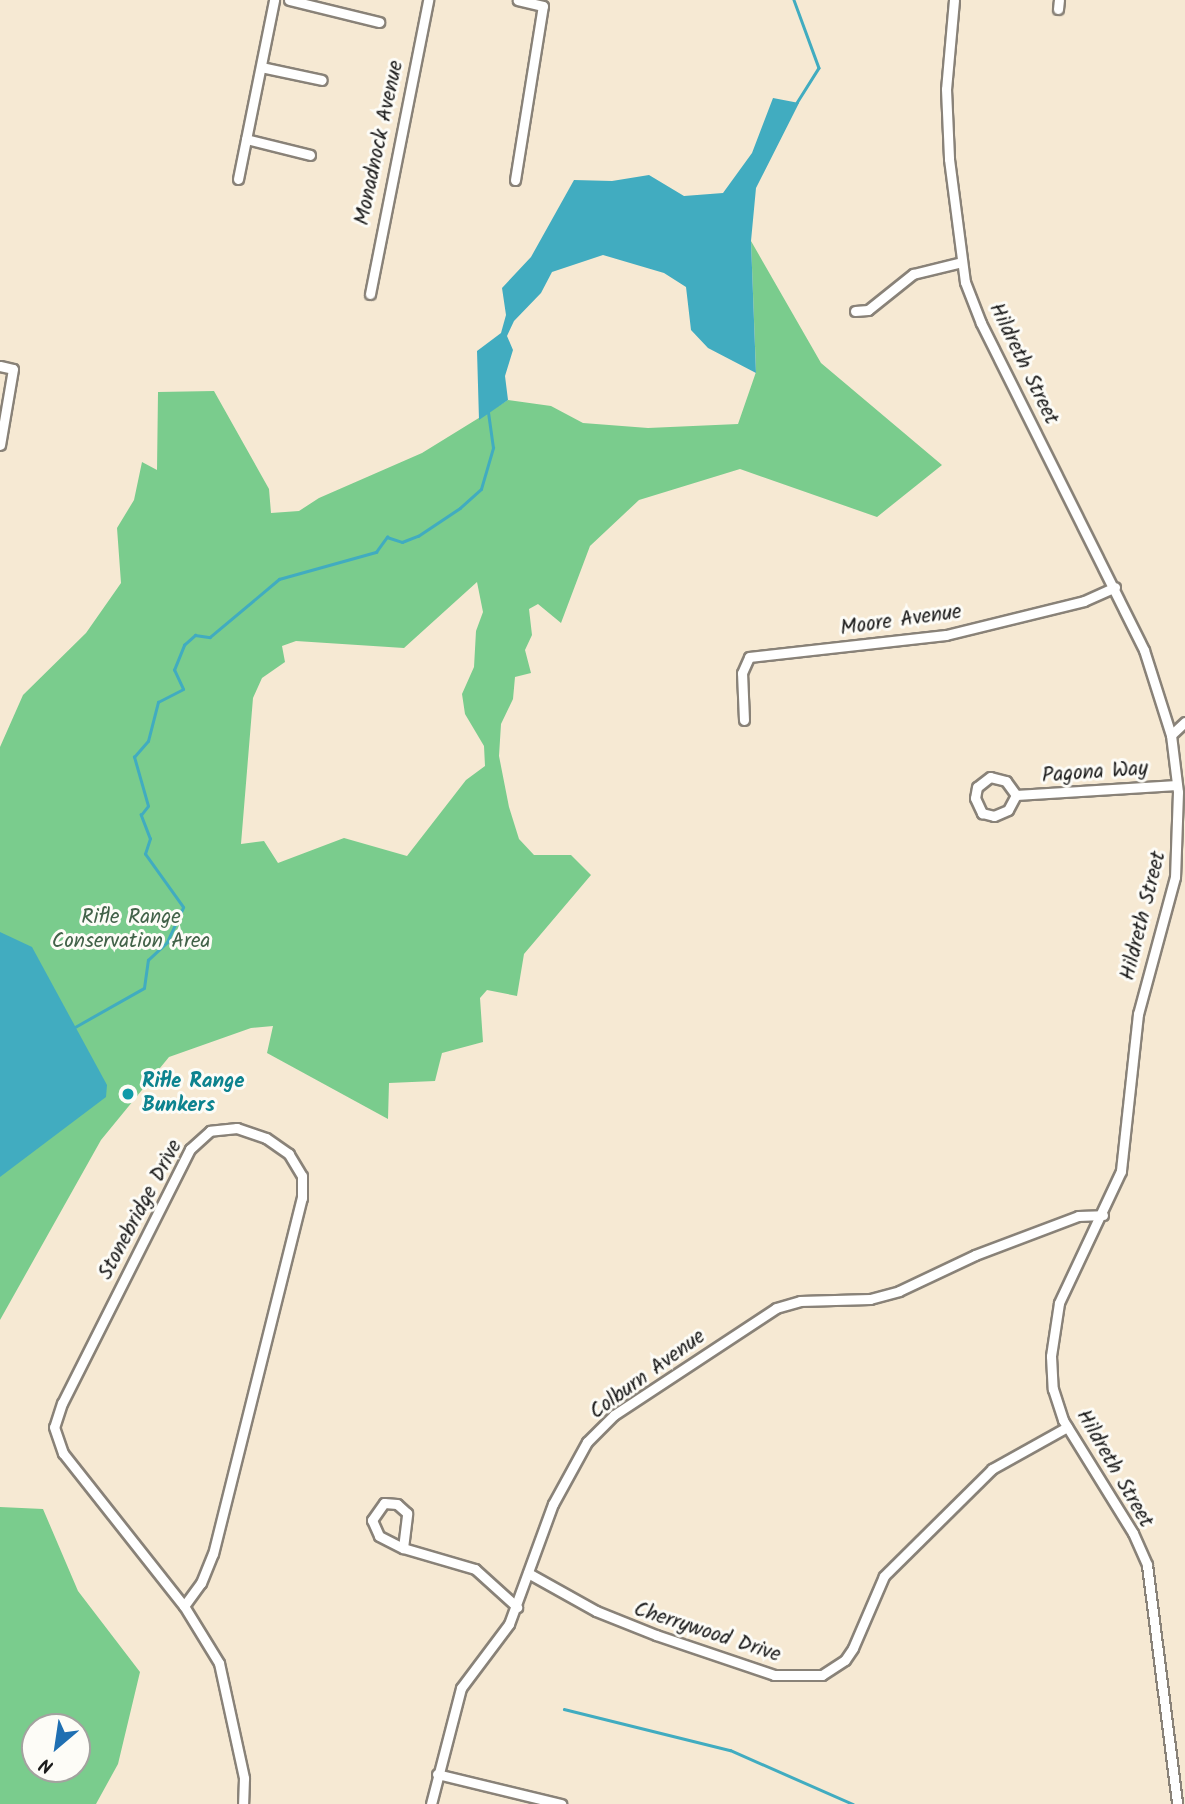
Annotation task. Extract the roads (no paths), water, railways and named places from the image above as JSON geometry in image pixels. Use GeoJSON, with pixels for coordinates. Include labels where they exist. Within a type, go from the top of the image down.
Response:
{"type":"FeatureCollection","features":[{"type":"Feature","properties":{"kind":"street"},"geometry":{"type":"LineString","coordinates":[[238,179],[274,0]]}},
{"type":"Feature","properties":{"kind":"street"},"geometry":{"type":"LineString","coordinates":[[289,0],[379,22]]}},
{"type":"Feature","properties":{"kind":"street","name":"Monadnock Avenue"},"geometry":{"type":"LineString","coordinates":[[370,294],[428,0]]}},
{"type":"Feature","properties":{"kind":"street"},"geometry":{"type":"LineString","coordinates":[[515,180],[543,6],[518,0]]}},
{"type":"Feature","properties":{"kind":"street","name":"Hildreth Street"},"geometry":{"type":"LineString","coordinates":[[954,0],[946,89],[962,262],[981,323],[1115,587],[1156,682],[1171,735],[1177,785],[1180,867],[1138,1015],[1126,1147],[1102,1215],[1071,1273],[1053,1330],[1054,1389],[1066,1426],[1133,1533],[1147,1565],[1177,1804]]}},
{"type":"Feature","properties":{"kind":"street"},"geometry":{"type":"LineString","coordinates":[[261,67],[323,80]]}},
{"type":"Feature","properties":{"kind":"street"},"geometry":{"type":"LineString","coordinates":[[246,139],[310,155]]}},
{"type":"Feature","properties":{"kind":"street"},"geometry":{"type":"LineString","coordinates":[[855,311],[868,310],[902,278],[962,262]]}},
{"type":"Feature","properties":{"kind":"street"},"geometry":{"type":"LineString","coordinates":[[0,366],[13,369],[0,445]]}},
{"type":"Feature","properties":{"kind":"street","name":"Moore Avenue"},"geometry":{"type":"LineString","coordinates":[[744,720],[742,673],[749,657],[946,635],[1084,601],[1115,587]]}},
{"type":"Feature","properties":{"kind":"street"},"geometry":{"type":"LineString","coordinates":[[1171,735],[1185,722]]}},
{"type":"Feature","properties":{"kind":"street","name":"Pagona Way"},"geometry":{"type":"LineString","coordinates":[[990,776],[1006,780],[1016,795],[1008,810],[994,816],[982,813],[975,798],[978,787],[990,776]]}},
{"type":"Feature","properties":{"kind":"street","name":"Pagona Way"},"geometry":{"type":"LineString","coordinates":[[1016,795],[1177,785]]}},
{"type":"Feature","properties":{"kind":"street","name":"Stonebridge Drive"},"geometry":{"type":"LineString","coordinates":[[184,1606],[201,1583],[213,1554],[302,1198],[302,1176],[289,1154],[266,1138],[237,1128],[210,1130],[190,1149],[62,1403],[54,1427],[63,1453],[184,1606],[219,1663],[244,1778],[243,1804]]}},
{"type":"Feature","properties":{"kind":"street","name":"Colburn Avenue"},"geometry":{"type":"LineString","coordinates":[[431,1804],[461,1688],[491,1653],[517,1607],[554,1504],[587,1442],[614,1415],[754,1320],[800,1301],[870,1299],[899,1292],[975,1255],[1078,1216],[1102,1215]]}},
{"type":"Feature","properties":{"kind":"street","name":"Cherrywood Drive"},"geometry":{"type":"LineString","coordinates":[[528,1573],[596,1611],[647,1632],[774,1675],[822,1675],[845,1660],[853,1648],[884,1576],[992,1469],[1066,1426]]}},
{"type":"Feature","properties":{"kind":"street"},"geometry":{"type":"LineString","coordinates":[[403,1548],[407,1513],[393,1503],[380,1505],[372,1515],[373,1528],[383,1539],[403,1548],[475,1569],[517,1607]]}},
{"type":"Feature","properties":{"kind":"street"},"geometry":{"type":"LineString","coordinates":[[438,1774],[561,1804]]}},
{"type":"Feature","properties":{"kind":"water"},"geometry":{"type":"Polygon","coordinates":[[[773,98],[799,103],[756,188],[751,241],[756,373],[708,348],[691,330],[686,287],[664,273],[603,255],[552,272],[541,293],[514,321],[507,336],[513,350],[505,376],[508,400],[479,420],[477,351],[501,333],[506,315],[502,288],[531,257],[574,180],[612,181],[649,175],[684,196],[723,193],[752,153],[773,98]]]}},
{"type":"Feature","properties":{"kind":"water"},"geometry":{"type":"Polygon","coordinates":[[[0,932],[32,947],[107,1085],[106,1097],[0,1177],[0,932]]]}},
{"type":"Feature","properties":{"kind":"waterway"},"geometry":{"type":"LineString","coordinates":[[794,0],[819,68],[797,103]]}},
{"type":"Feature","properties":{"kind":"waterway"},"geometry":{"type":"LineString","coordinates":[[75,1027],[144,988],[148,960],[167,942],[183,907],[145,854],[150,839],[141,815],[148,806],[134,757],[148,741],[158,702],[183,689],[174,670],[184,645],[195,635],[210,637],[279,579],[376,552],[387,537],[402,542],[418,536],[460,508],[481,489],[493,448],[488,413]]}},
{"type":"Feature","properties":{"kind":"waterway"},"geometry":{"type":"LineString","coordinates":[[564,1709],[730,1750],[853,1804]]}},
{"type":"Feature","properties":{"kind":"place","name":"Rifle Range Bunkers"},"geometry":{"type":"Point","coordinates":[128,1094]}},
{"type":"Feature","properties":{"kind":"park label","name":"Rifle Range Conservation Area"},"geometry":{"type":"Point","coordinates":[131,930]}}]}
